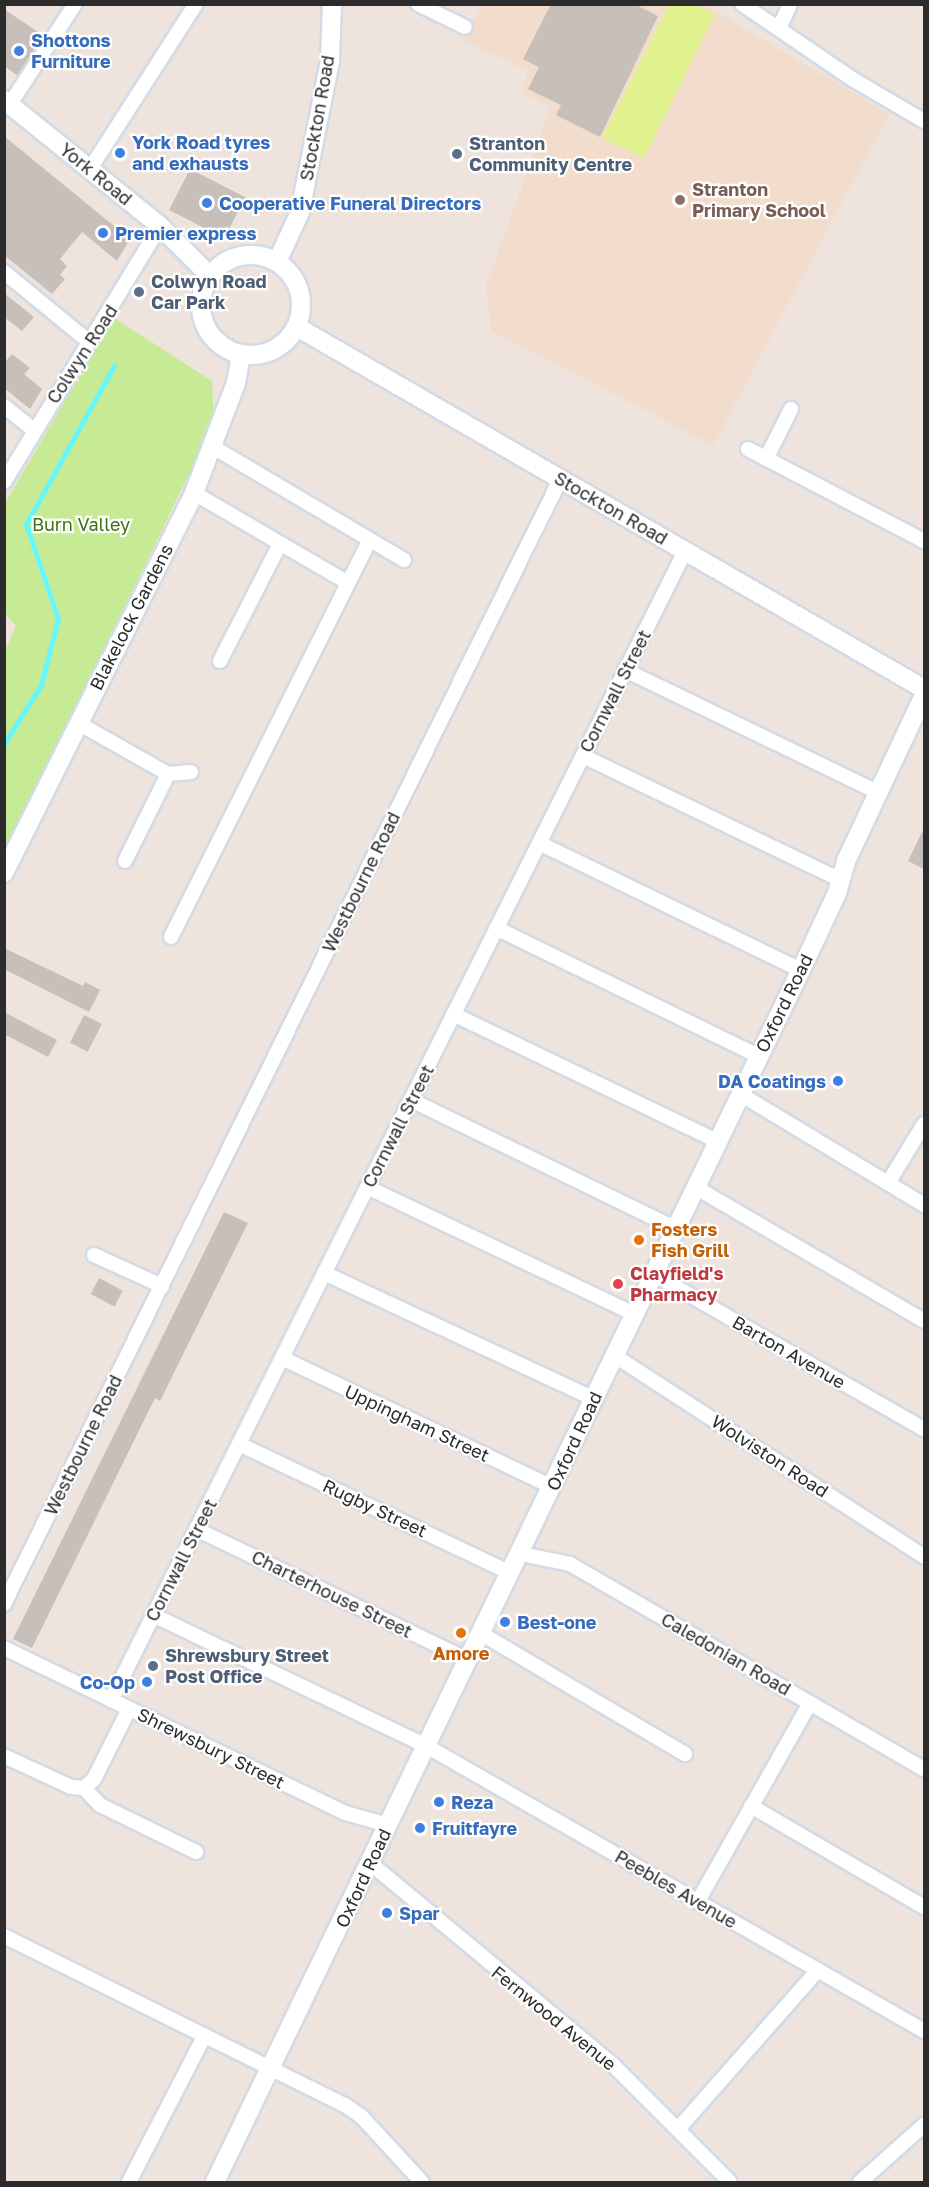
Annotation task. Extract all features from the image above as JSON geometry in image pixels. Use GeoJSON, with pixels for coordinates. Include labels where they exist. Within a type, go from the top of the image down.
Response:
{"type":"FeatureCollection","features":[{"type":"Feature","properties":{"kind":"street"},"geometry":{"type":"LineString","coordinates":[[7,102],[75,4]]}},
{"type":"Feature","properties":{"kind":"street"},"geometry":{"type":"LineString","coordinates":[[90,169],[196,4]]}},
{"type":"Feature","properties":{"kind":"street","name":"Stockton Road"},"geometry":{"type":"LineString","coordinates":[[277,262],[300,212],[330,61],[333,4]]}},
{"type":"Feature","properties":{"kind":"street"},"geometry":{"type":"LineString","coordinates":[[418,4],[465,27]]}},
{"type":"Feature","properties":{"kind":"street"},"geometry":{"type":"LineString","coordinates":[[742,4],[854,80],[924,121]]}},
{"type":"Feature","properties":{"kind":"street"},"geometry":{"type":"LineString","coordinates":[[778,28],[790,4]]}},
{"type":"Feature","properties":{"kind":"street","name":"York Road"},"geometry":{"type":"LineString","coordinates":[[7,102],[160,226],[210,276]]}},
{"type":"Feature","properties":{"kind":"street","name":"Colwyn Road"},"geometry":{"type":"LineString","coordinates":[[4,482],[160,226]]}},
{"type":"Feature","properties":{"kind":"street"},"geometry":{"type":"LineString","coordinates":[[241,256],[264,256],[277,262],[297,284],[301,305],[297,327],[280,347],[254,356],[241,355],[213,338],[204,324],[203,291],[210,276],[221,265],[241,256]]}},
{"type":"Feature","properties":{"kind":"street"},"geometry":{"type":"LineString","coordinates":[[4,272],[88,341]]}},
{"type":"Feature","properties":{"kind":"street","name":"Stockton Road"},"geometry":{"type":"LineString","coordinates":[[297,327],[924,689]]}},
{"type":"Feature","properties":{"kind":"street","name":"Blakelock Gardens"},"geometry":{"type":"LineString","coordinates":[[4,873],[194,493],[237,383],[241,355]]}},
{"type":"Feature","properties":{"kind":"street"},"geometry":{"type":"LineString","coordinates":[[4,406],[34,430]]}},
{"type":"Feature","properties":{"kind":"street"},"geometry":{"type":"LineString","coordinates":[[766,459],[791,409]]}},
{"type":"Feature","properties":{"kind":"street"},"geometry":{"type":"LineString","coordinates":[[213,447],[404,560]]}},
{"type":"Feature","properties":{"kind":"street"},"geometry":{"type":"LineString","coordinates":[[748,449],[924,541]]}},
{"type":"Feature","properties":{"kind":"street","name":"Westbourne Road"},"geometry":{"type":"LineString","coordinates":[[4,1604],[561,478]]}},
{"type":"Feature","properties":{"kind":"street"},"geometry":{"type":"LineString","coordinates":[[194,493],[348,583]]}},
{"type":"Feature","properties":{"kind":"street"},"geometry":{"type":"LineString","coordinates":[[171,937],[370,540]]}},
{"type":"Feature","properties":{"kind":"street"},"geometry":{"type":"LineString","coordinates":[[220,661],[280,544]]}},
{"type":"Feature","properties":{"kind":"street","name":"Cornwall Street"},"geometry":{"type":"LineString","coordinates":[[111,1700],[685,551]]}},
{"type":"Feature","properties":{"kind":"street"},"geometry":{"type":"LineString","coordinates":[[625,670],[879,794]]}},
{"type":"Feature","properties":{"kind":"street","name":"Oxford Road"},"geometry":{"type":"LineString","coordinates":[[215,2182],[428,1747],[675,1228],[801,970],[924,695]]}},
{"type":"Feature","properties":{"kind":"street"},"geometry":{"type":"LineString","coordinates":[[78,723],[168,774],[191,772]]}},
{"type":"Feature","properties":{"kind":"street"},"geometry":{"type":"LineString","coordinates":[[583,756],[841,880]]}},
{"type":"Feature","properties":{"kind":"street"},"geometry":{"type":"LineString","coordinates":[[125,861],[168,774]]}},
{"type":"Feature","properties":{"kind":"street"},"geometry":{"type":"LineString","coordinates":[[539,843],[801,970]]}},
{"type":"Feature","properties":{"kind":"street"},"geometry":{"type":"LineString","coordinates":[[496,928],[758,1056]]}},
{"type":"Feature","properties":{"kind":"street"},"geometry":{"type":"LineString","coordinates":[[453,1014],[717,1142]]}},
{"type":"Feature","properties":{"kind":"street"},"geometry":{"type":"LineString","coordinates":[[740,1094],[924,1205]]}},
{"type":"Feature","properties":{"kind":"street"},"geometry":{"type":"LineString","coordinates":[[411,1100],[675,1228]]}},
{"type":"Feature","properties":{"kind":"street"},"geometry":{"type":"LineString","coordinates":[[888,1183],[924,1124]]}},
{"type":"Feature","properties":{"kind":"street"},"geometry":{"type":"LineString","coordinates":[[367,1187],[634,1314]]}},
{"type":"Feature","properties":{"kind":"street"},"geometry":{"type":"LineString","coordinates":[[695,1187],[924,1321]]}},
{"type":"Feature","properties":{"kind":"street"},"geometry":{"type":"LineString","coordinates":[[94,1255],[162,1286]]}},
{"type":"Feature","properties":{"kind":"street"},"geometry":{"type":"LineString","coordinates":[[324,1273],[594,1400]]}},
{"type":"Feature","properties":{"kind":"street","name":"Barton Avenue"},"geometry":{"type":"LineString","coordinates":[[653,1275],[924,1429]]}},
{"type":"Feature","properties":{"kind":"street","name":"Wolviston Road"},"geometry":{"type":"LineString","coordinates":[[615,1356],[924,1557]]}},
{"type":"Feature","properties":{"kind":"street","name":"Uppingham Street"},"geometry":{"type":"LineString","coordinates":[[282,1358],[552,1487]]}},
{"type":"Feature","properties":{"kind":"street","name":"Rugby Street"},"geometry":{"type":"LineString","coordinates":[[239,1444],[511,1572]]}},
{"type":"Feature","properties":{"kind":"street","name":"Charterhouse Street"},"geometry":{"type":"LineString","coordinates":[[196,1529],[468,1660]]}},
{"type":"Feature","properties":{"kind":"street","name":"Caledonian Road"},"geometry":{"type":"LineString","coordinates":[[521,1554],[570,1564],[924,1769]]}},
{"type":"Feature","properties":{"kind":"street","name":"Peebles Avenue"},"geometry":{"type":"LineString","coordinates":[[153,1615],[428,1747],[924,2031]]}},
{"type":"Feature","properties":{"kind":"street"},"geometry":{"type":"LineString","coordinates":[[482,1634],[685,1754]]}},
{"type":"Feature","properties":{"kind":"street","name":"Shrewsbury Street"},"geometry":{"type":"LineString","coordinates":[[4,1648],[345,1813],[388,1825]]}},
{"type":"Feature","properties":{"kind":"street"},"geometry":{"type":"LineString","coordinates":[[698,1901],[810,1703]]}},
{"type":"Feature","properties":{"kind":"street"},"geometry":{"type":"LineString","coordinates":[[84,1788],[94,1779],[129,1709]]}},
{"type":"Feature","properties":{"kind":"street"},"geometry":{"type":"LineString","coordinates":[[4,1756],[71,1787],[84,1788],[100,1805],[196,1852]]}},
{"type":"Feature","properties":{"kind":"street"},"geometry":{"type":"LineString","coordinates":[[752,1806],[924,1907]]}},
{"type":"Feature","properties":{"kind":"street","name":"Fernwood Avenue"},"geometry":{"type":"LineString","coordinates":[[370,1863],[613,2065],[730,2182]]}},
{"type":"Feature","properties":{"kind":"street"},"geometry":{"type":"LineString","coordinates":[[4,1936],[271,2068],[361,2116],[405,2176],[422,2182]]}},
{"type":"Feature","properties":{"kind":"street"},"geometry":{"type":"LineString","coordinates":[[678,2129],[818,1970]]}},
{"type":"Feature","properties":{"kind":"street"},"geometry":{"type":"LineString","coordinates":[[129,2182],[205,2035]]}},
{"type":"Feature","properties":{"kind":"street"},"geometry":{"type":"LineString","coordinates":[[860,2182],[924,2125]]}},
{"type":"Feature","properties":{"kind":"shaded area","name":"Stranton Primary School"},"geometry":{"type":"Polygon","coordinates":[[[482,5],[705,5],[889,114],[713,445],[492,331],[486,285],[551,107],[522,93],[528,71],[463,40],[482,5]]]}},
{"type":"Feature","properties":{"kind":"green space"},"geometry":{"type":"Polygon","coordinates":[[[669,4],[695,5],[715,14],[644,158],[602,138],[669,4]]]}},
{"type":"Feature","properties":{"kind":"green space","name":"Burn Valley"},"geometry":{"type":"Polygon","coordinates":[[[114,318],[212,381],[214,423],[5,852],[4,653],[16,626],[5,614],[5,503],[114,318]]]}},
{"type":"Feature","properties":{"kind":"building"},"geometry":{"type":"Polygon","coordinates":[[[551,4],[634,4],[658,16],[600,137],[556,115],[561,105],[528,89],[539,67],[523,59],[551,4]]]}},
{"type":"Feature","properties":{"kind":"building","name":"Shottons Furniture"},"geometry":{"type":"Polygon","coordinates":[[[4,9],[44,36],[18,76],[4,66],[4,9]]]}},
{"type":"Feature","properties":{"kind":"building"},"geometry":{"type":"Polygon","coordinates":[[[4,136],[130,239],[117,261],[82,232],[60,259],[67,266],[60,275],[65,279],[52,294],[4,255],[4,136]]]}},
{"type":"Feature","properties":{"kind":"building","name":"Cooperative Funeral Directors"},"geometry":{"type":"Polygon","coordinates":[[[190,169],[245,197],[224,238],[169,210],[190,169]]]}},
{"type":"Feature","properties":{"kind":"building"},"geometry":{"type":"Polygon","coordinates":[[[4,293],[34,317],[22,331],[4,317],[4,293]]]}},
{"type":"Feature","properties":{"kind":"building"},"geometry":{"type":"Polygon","coordinates":[[[12,354],[30,368],[24,374],[42,389],[30,409],[4,388],[4,363],[12,354]]]}},
{"type":"Feature","properties":{"kind":"building"},"geometry":{"type":"Polygon","coordinates":[[[924,828],[924,869],[908,861],[924,828]]]}},
{"type":"Feature","properties":{"kind":"building"},"geometry":{"type":"Polygon","coordinates":[[[4,948],[83,986],[85,982],[100,990],[89,1012],[4,969],[4,948]]]}},
{"type":"Feature","properties":{"kind":"building"},"geometry":{"type":"Polygon","coordinates":[[[4,1012],[57,1040],[48,1057],[4,1034],[4,1012]]]}},
{"type":"Feature","properties":{"kind":"building"},"geometry":{"type":"Polygon","coordinates":[[[84,1015],[102,1024],[88,1052],[70,1043],[84,1015]]]}},
{"type":"Feature","properties":{"kind":"building"},"geometry":{"type":"Polygon","coordinates":[[[224,1212],[248,1223],[160,1401],[155,1398],[32,1648],[13,1639],[224,1212]]]}},
{"type":"Feature","properties":{"kind":"building"},"geometry":{"type":"Polygon","coordinates":[[[99,1278],[123,1291],[114,1307],[91,1294],[99,1278]]]}},
{"type":"Feature","properties":{"kind":"waterway"},"geometry":{"type":"LineString","coordinates":[[4,744],[41,685],[58,619],[26,524],[114,366]]}},
{"type":"Feature","properties":{"kind":"place","name":"Shottons Furniture"},"geometry":{"type":"Point","coordinates":[19,51]}},
{"type":"Feature","properties":{"kind":"place","name":"York Road tyres and exhausts"},"geometry":{"type":"Point","coordinates":[120,153]}},
{"type":"Feature","properties":{"kind":"place","name":"Stranton Community Centre"},"geometry":{"type":"Point","coordinates":[457,154]}},
{"type":"Feature","properties":{"kind":"place","name":"Stranton Primary School"},"geometry":{"type":"Point","coordinates":[680,200]}},
{"type":"Feature","properties":{"kind":"place","name":"Cooperative Funeral Directors"},"geometry":{"type":"Point","coordinates":[207,203]}},
{"type":"Feature","properties":{"kind":"place","name":"Premier express"},"geometry":{"type":"Point","coordinates":[103,233]}},
{"type":"Feature","properties":{"kind":"place","name":"Colwyn Road Car Park"},"geometry":{"type":"Point","coordinates":[139,292]}},
{"type":"Feature","properties":{"kind":"place","name":"DA Coatings"},"geometry":{"type":"Point","coordinates":[838,1081]}},
{"type":"Feature","properties":{"kind":"place","name":"Fosters Fish Grill"},"geometry":{"type":"Point","coordinates":[639,1240]}},
{"type":"Feature","properties":{"kind":"place","name":"Clayfield's Pharmacy"},"geometry":{"type":"Point","coordinates":[618,1284]}},
{"type":"Feature","properties":{"kind":"place","name":"Best-one"},"geometry":{"type":"Point","coordinates":[505,1622]}},
{"type":"Feature","properties":{"kind":"place","name":"Amore"},"geometry":{"type":"Point","coordinates":[461,1633]}},
{"type":"Feature","properties":{"kind":"place","name":"Shrewsbury Street Post Office"},"geometry":{"type":"Point","coordinates":[153,1666]}},
{"type":"Feature","properties":{"kind":"place","name":"Co-Op"},"geometry":{"type":"Point","coordinates":[147,1682]}},
{"type":"Feature","properties":{"kind":"place","name":"Reza"},"geometry":{"type":"Point","coordinates":[439,1802]}},
{"type":"Feature","properties":{"kind":"place","name":"Fruitfayre"},"geometry":{"type":"Point","coordinates":[420,1828]}},
{"type":"Feature","properties":{"kind":"place","name":"Spar"},"geometry":{"type":"Point","coordinates":[387,1913]}}]}
